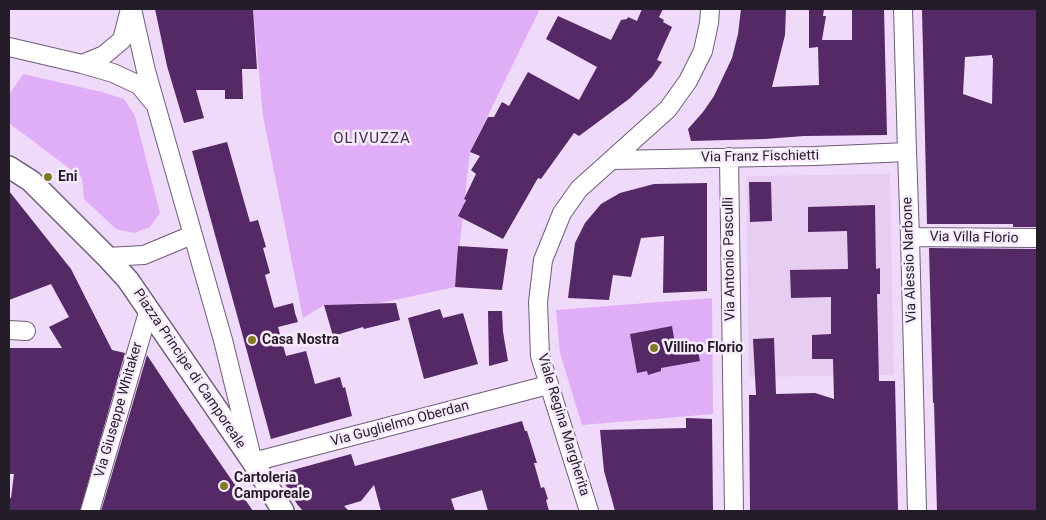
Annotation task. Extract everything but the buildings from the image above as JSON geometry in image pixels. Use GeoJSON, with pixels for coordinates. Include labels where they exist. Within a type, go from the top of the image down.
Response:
{"type":"FeatureCollection","features":[{"type":"Feature","properties":{"kind":"street","name":"Piazza Principe di Camporeale"},"geometry":{"type":"LineString","coordinates":[[82,64],[104,55],[122,40],[131,9]]}},
{"type":"Feature","properties":{"kind":"street","name":"Piazza Principe di Camporeale"},"geometry":{"type":"LineString","coordinates":[[131,9],[156,107],[223,340],[253,462]]}},
{"type":"Feature","properties":{"kind":"street","name":"Viale Regina Margherita"},"geometry":{"type":"LineString","coordinates":[[589,511],[540,356],[538,302],[543,260],[562,213],[579,189],[668,109],[688,81],[703,51],[710,9]]}},
{"type":"Feature","properties":{"kind":"street","name":"Via Alessio Narbone"},"geometry":{"type":"LineString","coordinates":[[903,9],[917,511]]}},
{"type":"Feature","properties":{"kind":"street","name":"Piazza Principe di Camporeale"},"geometry":{"type":"LineString","coordinates":[[10,50],[82,64],[113,73],[139,85],[156,107]]}},
{"type":"Feature","properties":{"kind":"street","name":"Via Franz Fischietti"},"geometry":{"type":"LineString","coordinates":[[612,160],[815,156],[907,152]]}},
{"type":"Feature","properties":{"kind":"street","name":"Via Antonio Pasculli"},"geometry":{"type":"LineString","coordinates":[[729,157],[734,511]]}},
{"type":"Feature","properties":{"kind":"street","name":"Piazza Principe di Camporeale"},"geometry":{"type":"LineString","coordinates":[[9,167],[31,182],[128,280],[253,462]]}},
{"type":"Feature","properties":{"kind":"street"},"geometry":{"type":"LineString","coordinates":[[107,257],[144,255],[192,235]]}},
{"type":"Feature","properties":{"kind":"street","name":"Via Villa Florio"},"geometry":{"type":"LineString","coordinates":[[910,237],[1037,238]]}},
{"type":"Feature","properties":{"kind":"street","name":"Via Giuseppe Whitaker"},"geometry":{"type":"LineString","coordinates":[[90,511],[149,309]]}},
{"type":"Feature","properties":{"kind":"street","name":"Via Guglielmo Oberdan"},"geometry":{"type":"LineString","coordinates":[[253,462],[548,385]]}},
{"type":"Feature","properties":{"kind":"street"},"geometry":{"type":"LineString","coordinates":[[253,462],[283,511]]}},
{"type":"Feature","properties":{"kind":"shaded area"},"geometry":{"type":"Polygon","coordinates":[[[253,9],[540,9],[470,152],[455,287],[380,303],[324,305],[303,318],[263,116],[253,9]]]}},
{"type":"Feature","properties":{"kind":"shaded area"},"geometry":{"type":"Polygon","coordinates":[[[23,74],[102,92],[124,99],[135,116],[160,213],[150,227],[134,233],[116,229],[84,199],[82,178],[9,123],[9,95],[23,74]]]}},
{"type":"Feature","properties":{"kind":"shaded area"},"geometry":{"type":"Polygon","coordinates":[[[890,174],[894,375],[749,377],[746,176],[890,174]]]}},
{"type":"Feature","properties":{"kind":"shaded area"},"geometry":{"type":"Polygon","coordinates":[[[712,298],[713,414],[582,425],[560,353],[556,310],[712,298]]]}},
{"type":"Feature","properties":{"kind":"place","name":"Eni"},"geometry":{"type":"Point","coordinates":[48,177]}},
{"type":"Feature","properties":{"kind":"place","name":"Casa Nostra"},"geometry":{"type":"Point","coordinates":[252,340]}},
{"type":"Feature","properties":{"kind":"place","name":"Villino Florio"},"geometry":{"type":"Point","coordinates":[654,348]}},
{"type":"Feature","properties":{"kind":"place","name":"Cartoleria Camporeale"},"geometry":{"type":"Point","coordinates":[224,486]}},
{"type":"Feature","properties":{"kind":"district","name":"OLIVUZZA"},"geometry":{"type":"Point","coordinates":[372,139]}}]}
